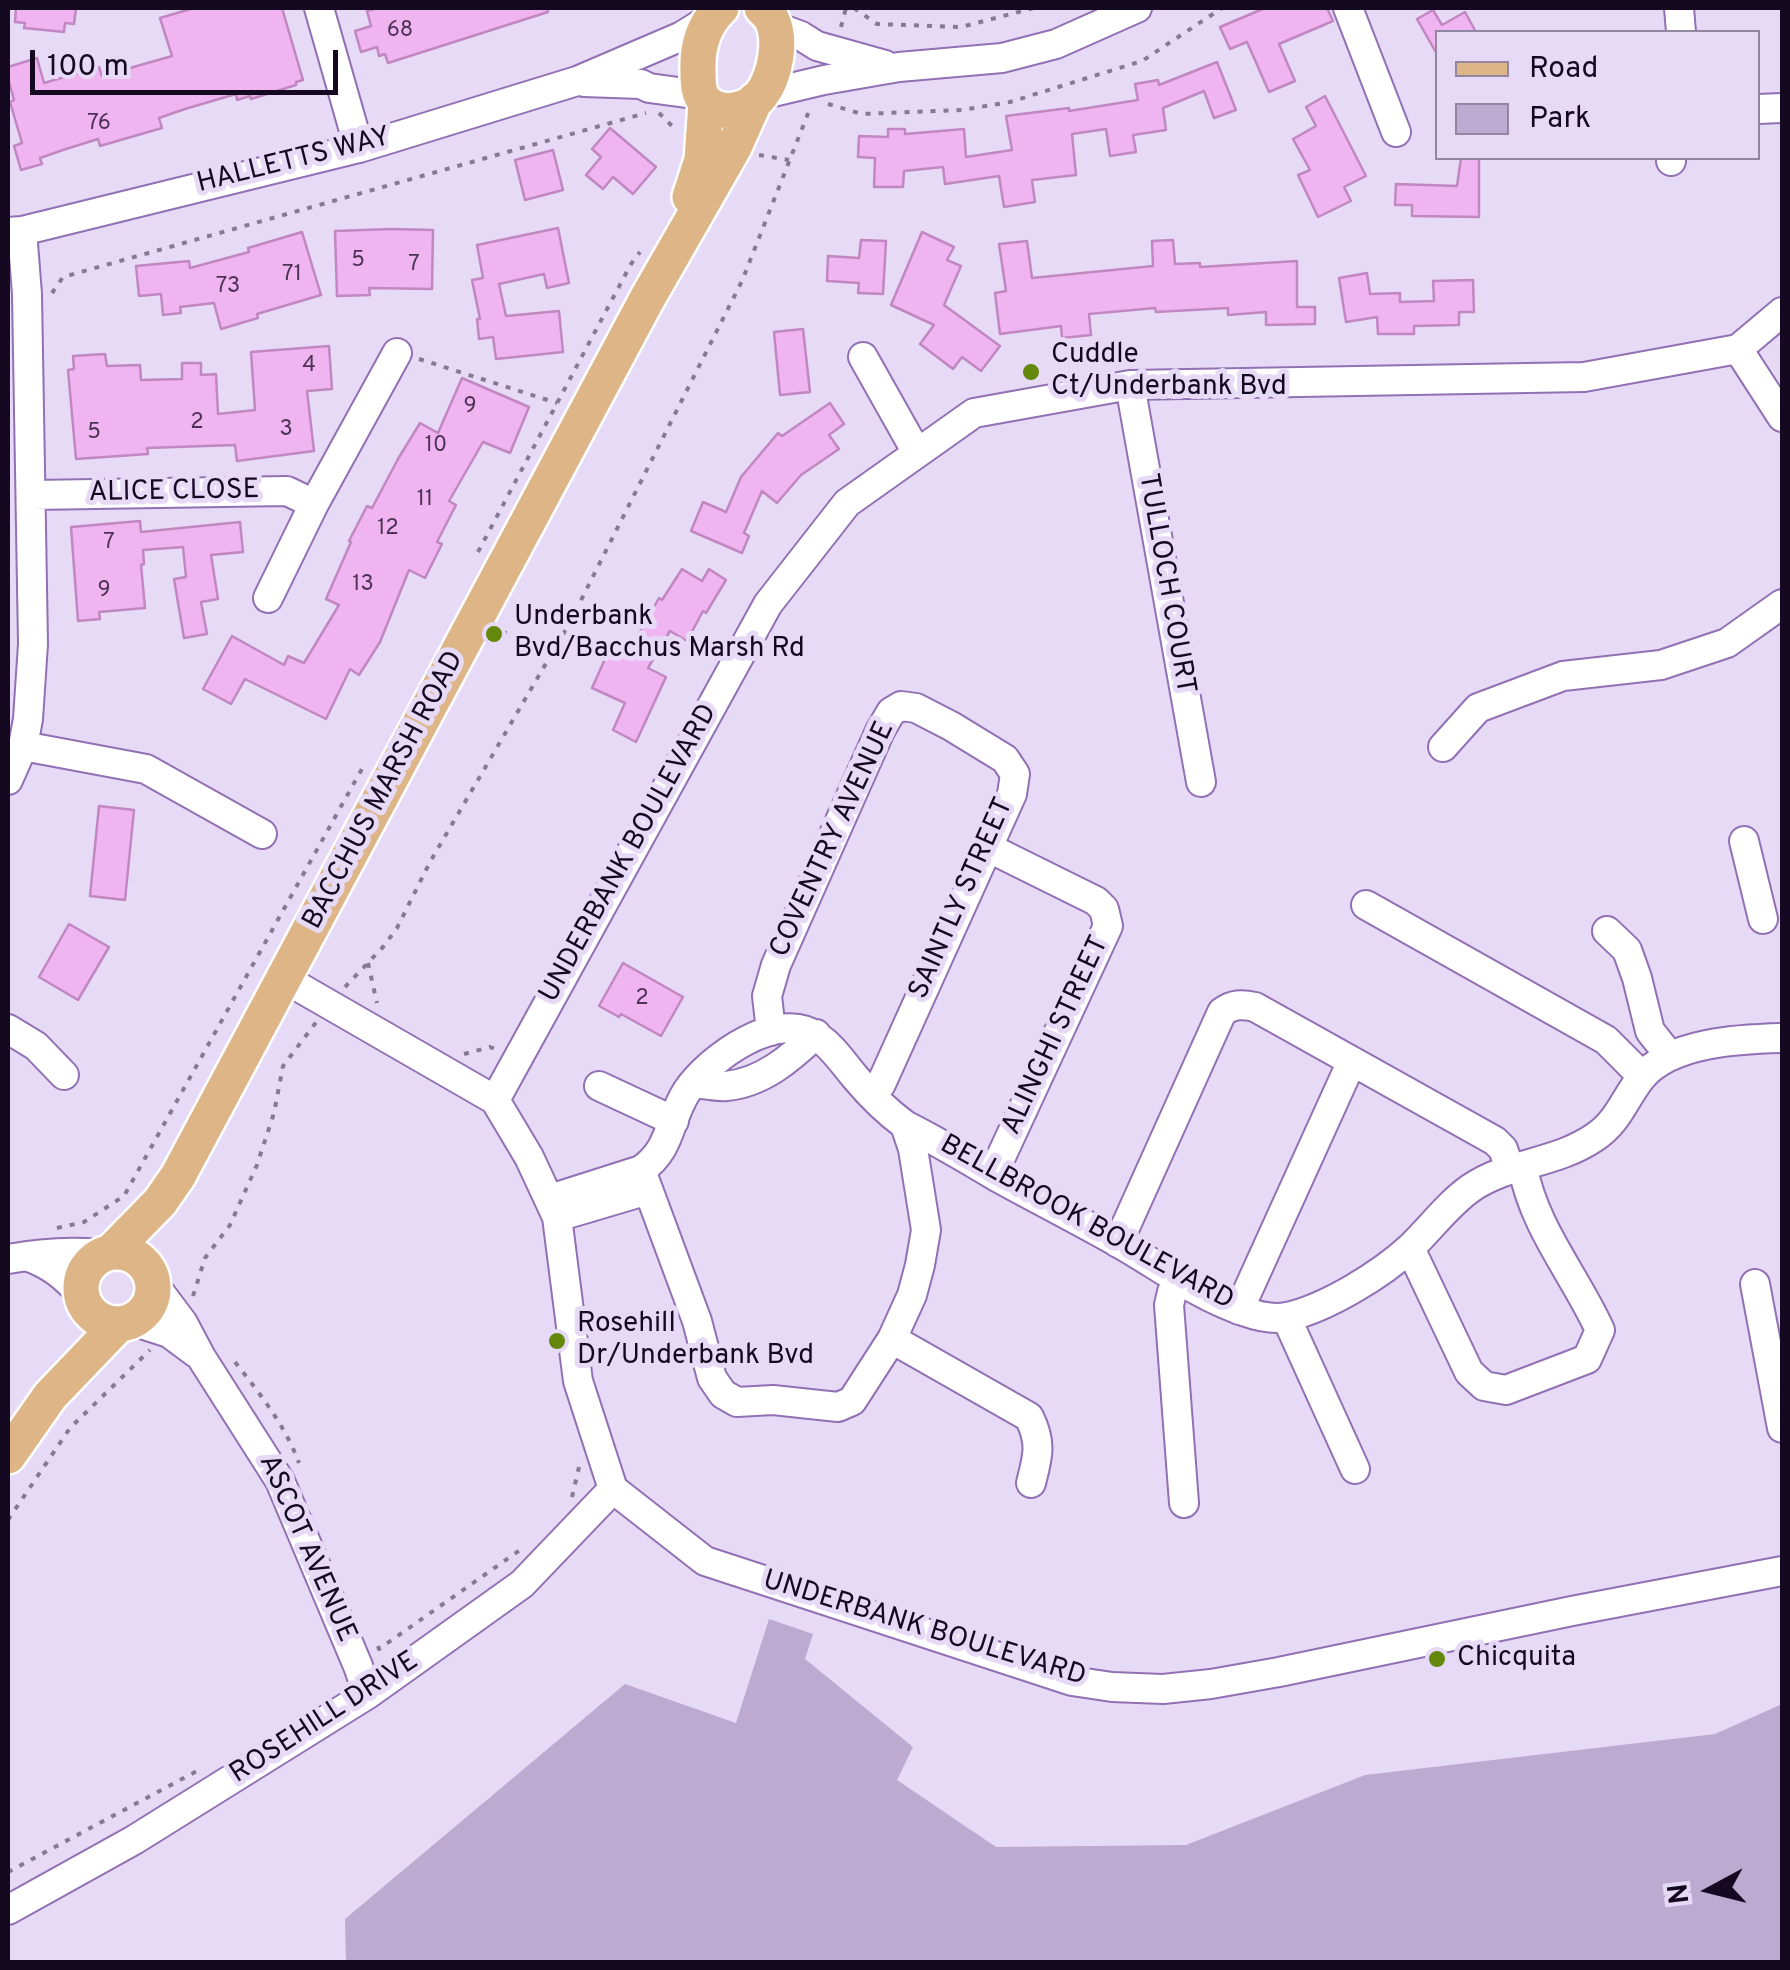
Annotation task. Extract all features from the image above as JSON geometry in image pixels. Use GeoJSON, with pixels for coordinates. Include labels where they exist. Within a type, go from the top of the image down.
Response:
{"type":"FeatureCollection","features":[{"type":"Feature","properties":{"kind":"main road","name":"BACCHUS MARSH ROAD"},"geometry":{"type":"LineString","coordinates":[[647,299],[695,186],[702,160],[704,99],[698,53],[702,34],[718,10]]}},
{"type":"Feature","properties":{"kind":"main road","name":"BACCHUS MARSH ROAD"},"geometry":{"type":"LineString","coordinates":[[107,1253],[160,1202],[178,1176],[647,299],[734,147],[773,68],[776,50],[770,15]]}},
{"type":"Feature","properties":{"kind":"main road"},"geometry":{"type":"LineString","coordinates":[[704,99],[717,110],[729,110],[742,108],[758,98]]}},
{"type":"Feature","properties":{"kind":"main road","name":"BACCHUS MARSH ROAD"},"geometry":{"type":"LineString","coordinates":[[152,1280],[178,1176]]}},
{"type":"Feature","properties":{"kind":"main road"},"geometry":{"type":"LineString","coordinates":[[8,1456],[50,1396],[149,1306],[152,1280],[146,1266],[124,1252],[107,1253],[84,1271],[80,1282],[82,1298],[98,1319],[126,1323]]}},
{"type":"Feature","properties":{"kind":"main road"},"geometry":{"type":"LineString","coordinates":[[50,1396],[82,1298]]}},
{"type":"Feature","properties":{"kind":"street"},"geometry":{"type":"LineString","coordinates":[[318,8],[359,148]]}},
{"type":"Feature","properties":{"kind":"street"},"geometry":{"type":"LineString","coordinates":[[758,98],[824,80],[899,67],[1002,58],[1056,44],[1087,18],[1137,8]]}},
{"type":"Feature","properties":{"kind":"street"},"geometry":{"type":"LineString","coordinates":[[1348,8],[1396,132]]}},
{"type":"Feature","properties":{"kind":"street","name":"HALLETTS WAY"},"geometry":{"type":"LineString","coordinates":[[15,231],[359,148],[577,81],[682,36],[718,10]]}},
{"type":"Feature","properties":{"kind":"street"},"geometry":{"type":"LineString","coordinates":[[770,15],[834,51],[899,67]]}},
{"type":"Feature","properties":{"kind":"street","name":"HALLETTS WAY"},"geometry":{"type":"LineString","coordinates":[[577,81],[641,84],[704,99]]}},
{"type":"Feature","properties":{"kind":"street"},"geometry":{"type":"LineString","coordinates":[[8,780],[23,746],[28,719],[33,644],[26,294],[15,231]]}},
{"type":"Feature","properties":{"kind":"street"},"geometry":{"type":"LineString","coordinates":[[1782,312],[1738,349],[1782,416]]}},
{"type":"Feature","properties":{"kind":"street","name":"UNDERBANK BOULEVARD"},"geometry":{"type":"LineString","coordinates":[[495,1100],[768,604],[847,503],[974,413],[1130,385],[1584,377],[1738,349]]}},
{"type":"Feature","properties":{"kind":"street"},"geometry":{"type":"LineString","coordinates":[[268,598],[314,504],[397,353]]}},
{"type":"Feature","properties":{"kind":"street"},"geometry":{"type":"LineString","coordinates":[[863,357],[917,454]]}},
{"type":"Feature","properties":{"kind":"street","name":"TULLOCH COURT"},"geometry":{"type":"LineString","coordinates":[[1130,385],[1201,782]]}},
{"type":"Feature","properties":{"kind":"street","name":"ALICE CLOSE"},"geometry":{"type":"LineString","coordinates":[[32,495],[287,491],[314,504]]}},
{"type":"Feature","properties":{"kind":"street"},"geometry":{"type":"LineString","coordinates":[[1443,747],[1478,708],[1563,676],[1661,665],[1727,644],[1782,604]]}},
{"type":"Feature","properties":{"kind":"street","name":"COVENTRY AVENUE"},"geometry":{"type":"LineString","coordinates":[[771,1032],[768,996],[776,965],[880,731],[892,712],[901,706],[916,708],[950,726]]}},
{"type":"Feature","properties":{"kind":"street","name":"SAINTLY STREET"},"geometry":{"type":"LineString","coordinates":[[871,1095],[881,1084],[1012,794],[1015,774],[1005,759],[950,726]]}},
{"type":"Feature","properties":{"kind":"street"},"geometry":{"type":"LineString","coordinates":[[23,746],[146,769],[262,834]]}},
{"type":"Feature","properties":{"kind":"street"},"geometry":{"type":"LineString","coordinates":[[1744,841],[1770,887],[1762,919]]}},
{"type":"Feature","properties":{"kind":"street","name":"ALINGHI STREET"},"geometry":{"type":"LineString","coordinates":[[987,847],[1096,901],[1104,910],[1108,926],[993,1174]]}},
{"type":"Feature","properties":{"kind":"street"},"geometry":{"type":"LineString","coordinates":[[1366,905],[1606,1040],[1642,1076]]}},
{"type":"Feature","properties":{"kind":"street"},"geometry":{"type":"LineString","coordinates":[[1607,931],[1627,950],[1650,1031],[1669,1055]]}},
{"type":"Feature","properties":{"kind":"street"},"geometry":{"type":"LineString","coordinates":[[285,979],[495,1100],[530,1157],[554,1208],[578,1381],[613,1489]]}},
{"type":"Feature","properties":{"kind":"street"},"geometry":{"type":"LineString","coordinates":[[1118,1243],[1222,1012],[1240,1004],[1255,1007],[1495,1140],[1516,1168],[1557,1254],[1589,1304],[1600,1330],[1587,1359],[1506,1390],[1484,1386],[1469,1372],[1410,1248]]}},
{"type":"Feature","properties":{"kind":"street"},"geometry":{"type":"LineString","coordinates":[[554,1208],[644,1180],[665,1144],[686,1092],[694,1083],[718,1058],[760,1034],[792,1026],[816,1034],[785,1063],[742,1082],[725,1086],[694,1083]]}},
{"type":"Feature","properties":{"kind":"street"},"geometry":{"type":"LineString","coordinates":[[8,1029],[36,1046],[64,1075]]}},
{"type":"Feature","properties":{"kind":"street","name":"BELLBROOK BOULEVARD"},"geometry":{"type":"LineString","coordinates":[[816,1034],[880,1106],[905,1125],[1178,1279],[1239,1310],[1266,1318],[1286,1317],[1366,1282],[1410,1248],[1468,1190],[1516,1168],[1573,1150],[1606,1130],[1642,1076],[1669,1055],[1748,1039],[1782,1038]]}},
{"type":"Feature","properties":{"kind":"street"},"geometry":{"type":"LineString","coordinates":[[1239,1310],[1352,1061]]}},
{"type":"Feature","properties":{"kind":"street"},"geometry":{"type":"LineString","coordinates":[[598,1086],[674,1121]]}},
{"type":"Feature","properties":{"kind":"street"},"geometry":{"type":"LineString","coordinates":[[644,1180],[698,1322],[712,1378],[723,1394],[737,1402],[773,1400],[838,1407],[852,1401],[892,1340],[912,1295],[926,1230],[913,1149],[905,1125]]}},
{"type":"Feature","properties":{"kind":"street"},"geometry":{"type":"LineString","coordinates":[[16,1257],[72,1251],[107,1253]]}},
{"type":"Feature","properties":{"kind":"street"},"geometry":{"type":"LineString","coordinates":[[16,1257],[45,1262],[64,1276],[82,1298]]}},
{"type":"Feature","properties":{"kind":"street"},"geometry":{"type":"LineString","coordinates":[[1178,1279],[1170,1304],[1184,1503]]}},
{"type":"Feature","properties":{"kind":"street"},"geometry":{"type":"LineString","coordinates":[[152,1280],[176,1328]]}},
{"type":"Feature","properties":{"kind":"street"},"geometry":{"type":"LineString","coordinates":[[1754,1284],[1782,1428]]}},
{"type":"Feature","properties":{"kind":"street"},"geometry":{"type":"LineString","coordinates":[[1286,1317],[1355,1469]]}},
{"type":"Feature","properties":{"kind":"street"},"geometry":{"type":"LineString","coordinates":[[126,1323],[176,1328]]}},
{"type":"Feature","properties":{"kind":"street","name":"ASCOT AVENUE"},"geometry":{"type":"LineString","coordinates":[[176,1328],[201,1358],[280,1480],[369,1658],[368,1694]]}},
{"type":"Feature","properties":{"kind":"street"},"geometry":{"type":"LineString","coordinates":[[892,1340],[1029,1416],[1039,1453],[1031,1483]]}},
{"type":"Feature","properties":{"kind":"street","name":"UNDERBANK BOULEVARD"},"geometry":{"type":"LineString","coordinates":[[613,1489],[705,1561],[1072,1681],[1112,1687],[1162,1689],[1279,1672],[1782,1572]]}},
{"type":"Feature","properties":{"kind":"street","name":"ROSEHILL DRIVE"},"geometry":{"type":"LineString","coordinates":[[8,1910],[134,1840],[368,1694],[522,1584],[613,1489]]}},
{"type":"Feature","properties":{"kind":"path"},"geometry":{"type":"LineString","coordinates":[[834,51],[846,8]]}},
{"type":"Feature","properties":{"kind":"path"},"geometry":{"type":"LineString","coordinates":[[854,8],[878,24],[961,27],[1034,8]]}},
{"type":"Feature","properties":{"kind":"path"},"geometry":{"type":"LineString","coordinates":[[8,1520],[70,1428],[176,1328],[198,1314],[192,1295],[205,1258],[230,1224],[257,1165],[274,1113],[283,1066],[329,1004],[397,928],[430,862],[570,624],[742,280],[814,100],[862,114],[962,110],[1010,102],[1142,61],[1222,8]]}},
{"type":"Feature","properties":{"kind":"path"},"geometry":{"type":"LineString","coordinates":[[26,294],[52,294],[64,277],[655,110]]}},
{"type":"Feature","properties":{"kind":"path"},"geometry":{"type":"LineString","coordinates":[[397,353],[557,403]]}},
{"type":"Feature","properties":{"kind":"path"},"geometry":{"type":"LineString","coordinates":[[476,621],[551,656]]}},
{"type":"Feature","properties":{"kind":"path"},"geometry":{"type":"LineString","coordinates":[[55,1228],[84,1222],[124,1196],[363,767]]}},
{"type":"Feature","properties":{"kind":"path"},"geometry":{"type":"LineString","coordinates":[[368,964],[379,1009]]}},
{"type":"Feature","properties":{"kind":"path"},"geometry":{"type":"LineString","coordinates":[[454,1054],[490,1047],[518,1058]]}},
{"type":"Feature","properties":{"kind":"path"},"geometry":{"type":"LineString","coordinates":[[240,1369],[267,1403],[299,1462]]}},
{"type":"Feature","properties":{"kind":"path"},"geometry":{"type":"LineString","coordinates":[[571,1501],[580,1466],[601,1455]]}},
{"type":"Feature","properties":{"kind":"path"},"geometry":{"type":"LineString","coordinates":[[369,1658],[524,1547]]}},
{"type":"Feature","properties":{"kind":"path"},"geometry":{"type":"LineString","coordinates":[[369,1658],[370,1632]]}},
{"type":"Feature","properties":{"kind":"path"},"geometry":{"type":"LineString","coordinates":[[8,1872],[196,1771]]}},
{"type":"Feature","properties":{"kind":"green space"},"geometry":{"type":"Polygon","coordinates":[[[769,1619],[813,1634],[805,1659],[913,1747],[897,1780],[996,1847],[1186,1845],[1365,1775],[1715,1734],[1782,1704],[1782,1962],[346,1962],[345,1919],[625,1684],[736,1723],[769,1619]]]}},
{"type":"Feature","properties":{"kind":"building"},"geometry":{"type":"Polygon","coordinates":[[[16,8],[76,8],[74,24],[65,23],[64,32],[24,28],[25,23],[15,22],[16,8]]]}},
{"type":"Feature","properties":{"kind":"building"},"geometry":{"type":"Polygon","coordinates":[[[194,8],[282,8],[303,80],[251,99],[250,96],[237,100],[236,94],[185,109],[159,118],[162,128],[100,146],[98,139],[40,158],[42,164],[21,170],[14,146],[22,143],[10,102],[14,100],[8,67],[37,58],[44,83],[99,67],[102,76],[172,56],[160,18],[194,8]]]}},
{"type":"Feature","properties":{"kind":"building"},"geometry":{"type":"Polygon","coordinates":[[[547,8],[548,12],[388,63],[385,54],[379,56],[377,47],[361,52],[355,31],[371,26],[367,11],[547,8]]]}},
{"type":"Feature","properties":{"kind":"building"},"geometry":{"type":"Polygon","coordinates":[[[1265,8],[1327,8],[1333,21],[1279,44],[1295,81],[1269,92],[1247,42],[1230,49],[1220,27],[1265,8]]]}},
{"type":"Feature","properties":{"kind":"building"},"geometry":{"type":"Polygon","coordinates":[[[1433,10],[1442,25],[1465,12],[1475,30],[1435,30],[1435,51],[1417,19],[1433,10]]]}},
{"type":"Feature","properties":{"kind":"building"},"geometry":{"type":"Polygon","coordinates":[[[1217,62],[1236,110],[1214,118],[1204,91],[1163,108],[1166,130],[1133,135],[1136,152],[1110,156],[1106,129],[1072,134],[1076,175],[1032,180],[1035,202],[1004,207],[999,176],[945,184],[943,167],[904,171],[903,187],[874,187],[875,158],[858,157],[859,136],[888,137],[888,129],[905,129],[905,134],[964,129],[966,157],[1012,150],[1006,116],[1138,100],[1135,84],[1158,80],[1159,85],[1217,62]]]}},
{"type":"Feature","properties":{"kind":"building"},"geometry":{"type":"Polygon","coordinates":[[[1325,96],[1366,176],[1344,187],[1351,201],[1318,217],[1298,175],[1310,170],[1293,139],[1316,126],[1306,107],[1325,96]]]}},
{"type":"Feature","properties":{"kind":"building"},"geometry":{"type":"Polygon","coordinates":[[[610,128],[656,167],[633,194],[613,177],[603,189],[586,175],[601,157],[592,149],[610,128]]]}},
{"type":"Feature","properties":{"kind":"building"},"geometry":{"type":"Polygon","coordinates":[[[553,150],[563,190],[525,200],[515,160],[553,150]]]}},
{"type":"Feature","properties":{"kind":"building"},"geometry":{"type":"Polygon","coordinates":[[[1461,160],[1479,160],[1479,217],[1412,216],[1412,205],[1395,205],[1396,184],[1457,186],[1461,160]]]}},
{"type":"Feature","properties":{"kind":"building"},"geometry":{"type":"Polygon","coordinates":[[[558,228],[569,283],[547,288],[544,274],[499,284],[506,316],[559,311],[563,352],[496,359],[493,337],[479,339],[480,319],[472,280],[483,278],[477,245],[558,228]]]}},
{"type":"Feature","properties":{"kind":"building"},"geometry":{"type":"Polygon","coordinates":[[[433,230],[432,289],[369,288],[370,295],[337,296],[335,231],[433,230]]]}},
{"type":"Feature","properties":{"kind":"building"},"geometry":{"type":"Polygon","coordinates":[[[302,232],[321,295],[221,329],[214,303],[180,307],[181,313],[163,315],[161,294],[139,296],[136,266],[189,261],[190,268],[302,232]]]}},
{"type":"Feature","properties":{"kind":"building"},"geometry":{"type":"Polygon","coordinates":[[[922,232],[954,247],[947,260],[961,266],[944,305],[1000,346],[981,371],[962,357],[953,369],[920,344],[934,325],[891,305],[922,232]]]}},
{"type":"Feature","properties":{"kind":"building"},"geometry":{"type":"Polygon","coordinates":[[[861,240],[886,241],[883,294],[858,293],[859,283],[827,281],[828,256],[859,258],[861,240]]]}},
{"type":"Feature","properties":{"kind":"building"},"geometry":{"type":"Polygon","coordinates":[[[1173,240],[1175,264],[1200,263],[1200,267],[1297,261],[1297,307],[1315,307],[1315,324],[1266,325],[1266,312],[1228,315],[1228,308],[1156,312],[1155,308],[1089,314],[1091,335],[1062,338],[1061,326],[1000,334],[995,293],[1006,291],[999,244],[1027,241],[1032,278],[1153,266],[1152,241],[1173,240]]]}},
{"type":"Feature","properties":{"kind":"building"},"geometry":{"type":"Polygon","coordinates":[[[1367,273],[1370,294],[1400,293],[1400,302],[1434,301],[1433,281],[1473,280],[1474,312],[1459,312],[1459,325],[1414,326],[1414,334],[1378,334],[1377,317],[1346,322],[1339,278],[1367,273]]]}},
{"type":"Feature","properties":{"kind":"building"},"geometry":{"type":"Polygon","coordinates":[[[803,329],[810,392],[780,395],[774,332],[803,329]]]}},
{"type":"Feature","properties":{"kind":"building"},"geometry":{"type":"Polygon","coordinates":[[[329,346],[332,389],[307,391],[314,451],[237,461],[235,445],[147,448],[148,454],[76,459],[68,370],[74,369],[73,356],[105,354],[107,366],[140,365],[141,380],[182,379],[182,363],[201,363],[201,375],[216,374],[218,414],[255,410],[251,352],[329,346]]]}},
{"type":"Feature","properties":{"kind":"building"},"geometry":{"type":"Polygon","coordinates":[[[462,378],[529,407],[510,453],[483,442],[449,501],[456,505],[437,542],[442,544],[425,578],[409,570],[380,642],[359,675],[350,669],[326,719],[245,679],[231,704],[203,689],[232,636],[284,665],[288,656],[304,663],[339,605],[326,599],[367,506],[372,508],[420,423],[438,433],[462,378]]]}},
{"type":"Feature","properties":{"kind":"building"},"geometry":{"type":"Polygon","coordinates":[[[830,403],[844,424],[829,435],[839,449],[801,475],[777,503],[762,491],[744,533],[749,536],[742,553],[691,531],[703,502],[726,512],[741,477],[778,433],[782,436],[830,403]]]}},
{"type":"Feature","properties":{"kind":"building"},"geometry":{"type":"Polygon","coordinates":[[[140,521],[141,532],[240,522],[243,552],[211,555],[218,599],[201,602],[207,634],[184,638],[174,579],[186,577],[183,547],[143,550],[145,608],[99,612],[100,619],[78,621],[71,527],[140,521]]]}},
{"type":"Feature","properties":{"kind":"building"},"geometry":{"type":"Polygon","coordinates":[[[682,569],[702,581],[709,569],[726,580],[687,641],[670,631],[648,668],[666,677],[636,742],[613,730],[625,703],[592,688],[609,650],[625,658],[659,598],[662,600],[682,569]]]}},
{"type":"Feature","properties":{"kind":"building"},"geometry":{"type":"Polygon","coordinates":[[[99,806],[134,810],[125,900],[90,896],[99,806]]]}},
{"type":"Feature","properties":{"kind":"building"},"geometry":{"type":"Polygon","coordinates":[[[69,924],[109,947],[78,1000],[39,977],[69,924]]]}},
{"type":"Feature","properties":{"kind":"building"},"geometry":{"type":"Polygon","coordinates":[[[623,963],[683,997],[661,1036],[599,1006],[623,963]]]}},
{"type":"Feature","properties":{"kind":"place","name":"Cuddle Ct/Underbank Bvd"},"geometry":{"type":"Point","coordinates":[1031,372]}},
{"type":"Feature","properties":{"kind":"place","name":"Underbank Bvd/Bacchus Marsh Rd"},"geometry":{"type":"Point","coordinates":[494,634]}},
{"type":"Feature","properties":{"kind":"place","name":"Rosehill Dr/Underbank Bvd"},"geometry":{"type":"Point","coordinates":[557,1341]}},
{"type":"Feature","properties":{"kind":"place","name":"Chicquita"},"geometry":{"type":"Point","coordinates":[1437,1659]}}]}
